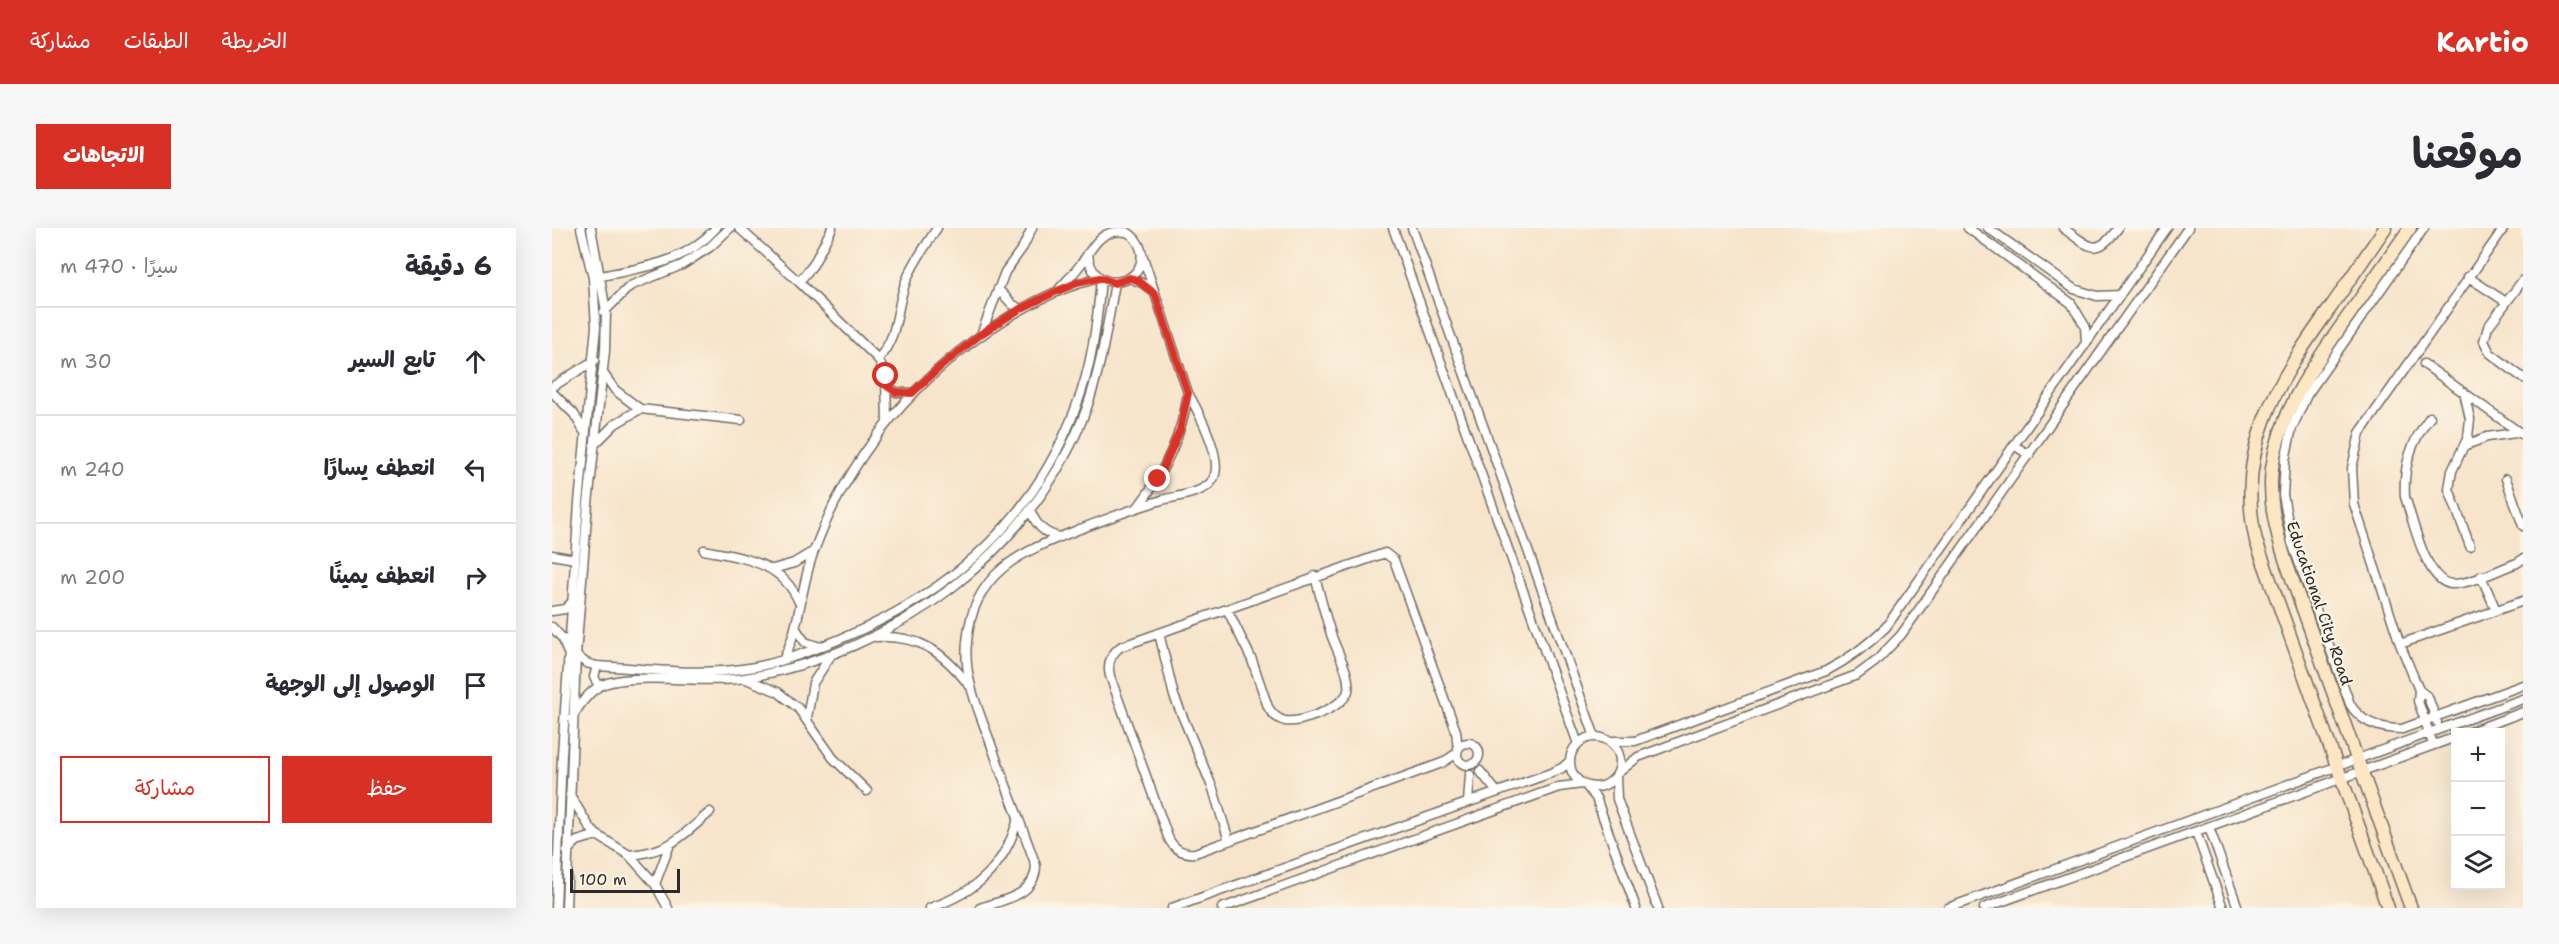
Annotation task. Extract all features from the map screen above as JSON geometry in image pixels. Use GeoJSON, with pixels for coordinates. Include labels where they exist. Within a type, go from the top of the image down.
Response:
{"type":"FeatureCollection","features":[{"type":"Feature","properties":{"kind":"street"},"geometry":{"type":"LineString","coordinates":[[566,908],[569,791],[566,754],[572,718],[572,602],[575,559],[603,374],[606,311],[581,228]]}},
{"type":"Feature","properties":{"kind":"street"},"geometry":{"type":"LineString","coordinates":[[556,908],[586,435],[594,360],[597,277],[591,228]]}},
{"type":"Feature","properties":{"kind":"street"},"geometry":{"type":"LineString","coordinates":[[597,277],[680,261],[716,228]]}},
{"type":"Feature","properties":{"kind":"street"},"geometry":{"type":"LineString","coordinates":[[596,318],[606,311],[621,293],[641,280],[710,247],[730,228]]}},
{"type":"Feature","properties":{"kind":"street"},"geometry":{"type":"LineString","coordinates":[[739,228],[799,282],[878,359],[886,376],[887,422]]}},
{"type":"Feature","properties":{"kind":"street"},"geometry":{"type":"LineString","coordinates":[[799,282],[813,265],[832,228]]}},
{"type":"Feature","properties":{"kind":"street"},"geometry":{"type":"LineString","coordinates":[[878,359],[893,337],[901,297],[911,270],[937,228]]}},
{"type":"Feature","properties":{"kind":"street"},"geometry":{"type":"LineString","coordinates":[[981,334],[1005,272],[1023,247],[1032,228]]}},
{"type":"Feature","properties":{"kind":"street"},"geometry":{"type":"LineString","coordinates":[[1055,292],[1088,254],[1098,228]]}},
{"type":"Feature","properties":{"kind":"street"},"geometry":{"type":"LineString","coordinates":[[980,908],[1021,893],[1033,882],[1035,866],[970,685],[966,655],[970,621],[984,589],[1001,568],[1028,550],[1138,507],[1206,487],[1213,481],[1216,466],[1210,439],[1188,393],[1132,228]]}},
{"type":"Feature","properties":{"kind":"street"},"geometry":{"type":"LineString","coordinates":[[1393,228],[1578,744]]}},
{"type":"Feature","properties":{"kind":"street"},"geometry":{"type":"LineString","coordinates":[[1413,228],[1595,737]]}},
{"type":"Feature","properties":{"kind":"street"},"geometry":{"type":"LineString","coordinates":[[1968,228],[2071,303],[2085,326],[2086,344]]}},
{"type":"Feature","properties":{"kind":"street"},"geometry":{"type":"LineString","coordinates":[[1988,228],[2074,289],[2097,296],[2120,295]]}},
{"type":"Feature","properties":{"kind":"street"},"geometry":{"type":"LineString","coordinates":[[2063,228],[2087,245],[2096,247],[2105,244],[2118,228]]}},
{"type":"Feature","properties":{"kind":"street"},"geometry":{"type":"LineString","coordinates":[[1172,908],[1557,771],[1570,760],[1578,744],[1595,737],[1609,741],[1635,741],[1826,671],[1850,659],[1886,627],[2167,228]]}},
{"type":"Feature","properties":{"kind":"street"},"geometry":{"type":"LineString","coordinates":[[1222,908],[1559,787],[1603,786],[1638,757],[1857,675],[1875,662],[1901,635],[2188,228]]}},
{"type":"Feature","properties":{"kind":"street"},"geometry":{"type":"LineString","coordinates":[[2385,228],[2282,380],[2262,424],[2251,474],[2252,516],[2256,541],[2388,908]]}},
{"type":"Feature","properties":{"kind":"street","name":"Educational City Road"},"geometry":{"type":"LineString","coordinates":[[2410,228],[2298,391],[2282,426],[2272,469],[2275,528],[2411,908]]}},
{"type":"Feature","properties":{"kind":"street"},"geometry":{"type":"LineString","coordinates":[[2424,228],[2307,395],[2288,440],[2283,482],[2286,520],[2292,543],[2352,708],[2366,722],[2387,728],[2402,729],[2523,685]]}},
{"type":"Feature","properties":{"kind":"street"},"geometry":{"type":"LineString","coordinates":[[2444,741],[2428,698],[2419,690],[2400,644],[2354,504],[2352,486],[2355,450],[2360,433],[2504,228]]}},
{"type":"Feature","properties":{"kind":"street"},"geometry":{"type":"LineString","coordinates":[[1095,238],[1113,229],[1127,232],[1137,241]]}},
{"type":"Feature","properties":{"kind":"street"},"geometry":{"type":"LineString","coordinates":[[1088,254],[1090,267],[1100,278],[1115,283],[1130,278],[1140,266],[1141,251]]}},
{"type":"Feature","properties":{"kind":"street"},"geometry":{"type":"LineString","coordinates":[[638,270],[641,280]]}},
{"type":"Feature","properties":{"kind":"street"},"geometry":{"type":"LineString","coordinates":[[2468,277],[2506,302]]}},
{"type":"Feature","properties":{"kind":"street"},"geometry":{"type":"LineString","coordinates":[[783,660],[796,629],[799,602],[814,550],[842,491],[887,422],[912,393],[981,334],[1020,309],[1055,292],[1077,283],[1100,278]]}},
{"type":"Feature","properties":{"kind":"street"},"geometry":{"type":"LineString","coordinates":[[572,718],[588,695],[599,686],[621,679],[688,681],[743,674],[849,637],[892,616],[944,584],[976,556],[1009,521],[1037,484],[1062,442],[1077,406],[1092,351],[1100,278]]}},
{"type":"Feature","properties":{"kind":"street"},"geometry":{"type":"LineString","coordinates":[[1130,278],[1144,284],[1155,294]]}},
{"type":"Feature","properties":{"kind":"street"},"geometry":{"type":"LineString","coordinates":[[2523,280],[2486,331],[2485,345],[2490,353],[2523,378]]}},
{"type":"Feature","properties":{"kind":"street"},"geometry":{"type":"LineString","coordinates":[[552,627],[563,639],[572,655],[597,666],[699,673],[773,673],[854,646],[942,596],[989,557],[1030,510],[1058,469],[1086,409],[1102,353],[1115,283]]}},
{"type":"Feature","properties":{"kind":"street"},"geometry":{"type":"LineString","coordinates":[[998,289],[1020,309]]}},
{"type":"Feature","properties":{"kind":"street"},"geometry":{"type":"LineString","coordinates":[[1092,351],[1102,353]]}},
{"type":"Feature","properties":{"kind":"street"},"geometry":{"type":"LineString","coordinates":[[552,387],[594,360]]}},
{"type":"Feature","properties":{"kind":"street"},"geometry":{"type":"LineString","coordinates":[[2424,364],[2522,433]]}},
{"type":"Feature","properties":{"kind":"street"},"geometry":{"type":"LineString","coordinates":[[603,374],[623,397],[640,409],[741,420]]}},
{"type":"Feature","properties":{"kind":"street"},"geometry":{"type":"LineString","coordinates":[[887,386],[896,392],[912,393]]}},
{"type":"Feature","properties":{"kind":"street"},"geometry":{"type":"LineString","coordinates":[[552,392],[574,414],[586,435]]}},
{"type":"Feature","properties":{"kind":"street"},"geometry":{"type":"LineString","coordinates":[[2464,392],[2470,419],[2466,445],[2454,464],[2449,489],[2470,546]]}},
{"type":"Feature","properties":{"kind":"street"},"geometry":{"type":"LineString","coordinates":[[1138,507],[1158,479],[1174,447],[1185,414],[1188,393]]}},
{"type":"Feature","properties":{"kind":"street"},"geometry":{"type":"LineString","coordinates":[[594,445],[615,424],[640,409]]}},
{"type":"Feature","properties":{"kind":"street"},"geometry":{"type":"LineString","coordinates":[[2430,417],[2417,435],[2409,455],[2405,476],[2405,497],[2428,565],[2437,578],[2451,584],[2481,576],[2523,559]]}},
{"type":"Feature","properties":{"kind":"street"},"geometry":{"type":"LineString","coordinates":[[2466,445],[2487,437],[2522,433]]}},
{"type":"Feature","properties":{"kind":"street"},"geometry":{"type":"LineString","coordinates":[[2014,445],[2029,455]]}},
{"type":"Feature","properties":{"kind":"street"},"geometry":{"type":"LineString","coordinates":[[2506,478],[2523,526]]}},
{"type":"Feature","properties":{"kind":"street"},"geometry":{"type":"LineString","coordinates":[[1030,510],[1037,525],[1044,531],[1061,537]]}},
{"type":"Feature","properties":{"kind":"street"},"geometry":{"type":"LineString","coordinates":[[704,550],[750,560],[772,569],[788,582],[799,602]]}},
{"type":"Feature","properties":{"kind":"street"},"geometry":{"type":"LineString","coordinates":[[772,569],[794,563],[814,550]]}},
{"type":"Feature","properties":{"kind":"street"},"geometry":{"type":"LineString","coordinates":[[1468,743],[1457,751],[1442,763],[1229,841],[1190,853],[1177,849],[1170,842],[1110,676],[1109,663],[1116,650],[1382,552],[1393,557],[1456,731],[1457,751],[1497,792]]}},
{"type":"Feature","properties":{"kind":"street"},"geometry":{"type":"LineString","coordinates":[[552,555],[575,559]]}},
{"type":"Feature","properties":{"kind":"street"},"geometry":{"type":"LineString","coordinates":[[989,557],[1001,568]]}},
{"type":"Feature","properties":{"kind":"street"},"geometry":{"type":"LineString","coordinates":[[1227,609],[1244,643],[1268,707],[1274,715],[1283,720],[1293,721],[1325,710],[1344,700],[1348,682],[1325,617],[1315,576]]}},
{"type":"Feature","properties":{"kind":"street"},"geometry":{"type":"LineString","coordinates":[[2481,576],[2496,610]]}},
{"type":"Feature","properties":{"kind":"street"},"geometry":{"type":"LineString","coordinates":[[2400,644],[2523,601]]}},
{"type":"Feature","properties":{"kind":"street"},"geometry":{"type":"LineString","coordinates":[[552,611],[565,609],[572,602]]}},
{"type":"Feature","properties":{"kind":"street"},"geometry":{"type":"LineString","coordinates":[[796,629],[805,642],[820,647]]}},
{"type":"Feature","properties":{"kind":"street"},"geometry":{"type":"LineString","coordinates":[[1159,633],[1174,696],[1209,778],[1229,841]]}},
{"type":"Feature","properties":{"kind":"street"},"geometry":{"type":"LineString","coordinates":[[849,637],[854,646]]}},
{"type":"Feature","properties":{"kind":"street"},"geometry":{"type":"LineString","coordinates":[[872,637],[905,638],[921,643],[948,661],[970,685]]}},
{"type":"Feature","properties":{"kind":"street"},"geometry":{"type":"LineString","coordinates":[[807,718],[813,683],[831,654]]}},
{"type":"Feature","properties":{"kind":"street"},"geometry":{"type":"LineString","coordinates":[[597,666],[594,677],[599,686]]}},
{"type":"Feature","properties":{"kind":"street"},"geometry":{"type":"LineString","coordinates":[[743,674],[778,692],[807,718],[818,739],[833,758],[867,791]]}},
{"type":"Feature","properties":{"kind":"street"},"geometry":{"type":"LineString","coordinates":[[2419,690],[2418,700],[2433,744]]}},
{"type":"Feature","properties":{"kind":"street"},"geometry":{"type":"LineString","coordinates":[[2359,765],[2429,733],[2523,699]]}},
{"type":"Feature","properties":{"kind":"street"},"geometry":{"type":"LineString","coordinates":[[2478,728],[2523,712]]}},
{"type":"Feature","properties":{"kind":"street"},"geometry":{"type":"LineString","coordinates":[[1456,731],[1478,750],[1471,767],[1468,802]]}},
{"type":"Feature","properties":{"kind":"street"},"geometry":{"type":"LineString","coordinates":[[1948,908],[2260,797],[2451,739]]}},
{"type":"Feature","properties":{"kind":"street"},"geometry":{"type":"LineString","coordinates":[[1609,741],[1619,755],[1616,792],[1619,805],[1658,908]]}},
{"type":"Feature","properties":{"kind":"street"},"geometry":{"type":"LineString","coordinates":[[1570,760],[1574,777],[1585,785],[1596,798],[1636,908]]}},
{"type":"Feature","properties":{"kind":"street"},"geometry":{"type":"LineString","coordinates":[[1442,763],[1471,767]]}},
{"type":"Feature","properties":{"kind":"street"},"geometry":{"type":"LineString","coordinates":[[1984,908],[2196,832],[2339,772]]}},
{"type":"Feature","properties":{"kind":"street"},"geometry":{"type":"LineString","coordinates":[[569,791],[578,811],[597,836],[629,855],[654,884],[668,908]]}},
{"type":"Feature","properties":{"kind":"street"},"geometry":{"type":"LineString","coordinates":[[629,855],[669,847],[710,812]]}},
{"type":"Feature","properties":{"kind":"street"},"geometry":{"type":"LineString","coordinates":[[930,908],[959,897],[983,880],[1005,852],[1018,818]]}},
{"type":"Feature","properties":{"kind":"street"},"geometry":{"type":"LineString","coordinates":[[2209,827],[2238,908]]}},
{"type":"Feature","properties":{"kind":"street"},"geometry":{"type":"LineString","coordinates":[[2196,832],[2223,908]]}},
{"type":"Feature","properties":{"kind":"street"},"geometry":{"type":"LineString","coordinates":[[567,851],[577,841],[597,836]]}},
{"type":"Feature","properties":{"kind":"street"},"geometry":{"type":"LineString","coordinates":[[654,884],[669,847]]}},
{"type":"Feature","properties":{"kind":"route"},"geometry":{"type":"LineString","coordinates":[[886,376],[887,386],[896,392],[912,393],[981,334],[1020,309],[1055,292],[1088,280],[1100,278],[1115,283],[1130,278],[1137,280],[1155,294],[1188,393],[1180,430],[1158,479]]}}]}
